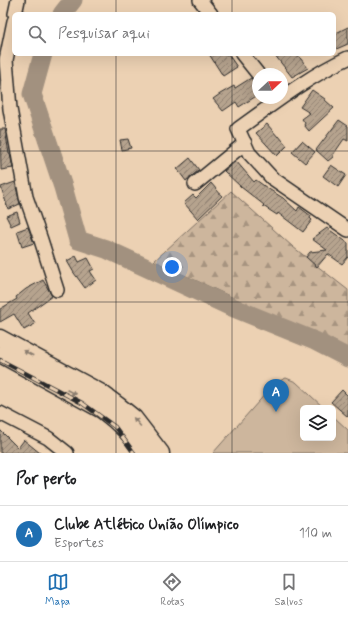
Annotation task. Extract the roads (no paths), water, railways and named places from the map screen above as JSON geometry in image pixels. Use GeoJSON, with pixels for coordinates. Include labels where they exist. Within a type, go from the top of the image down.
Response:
{"type":"FeatureCollection","features":[{"type":"Feature","properties":{"kind":"main road"},"geometry":{"type":"LineString","coordinates":[[0,338],[100,392],[120,406],[134,418],[160,453]]}},
{"type":"Feature","properties":{"kind":"main road"},"geometry":{"type":"LineString","coordinates":[[0,354],[102,410],[130,434],[144,453]]}},
{"type":"Feature","properties":{"kind":"street"},"geometry":{"type":"LineString","coordinates":[[16,12],[18,0]]}},
{"type":"Feature","properties":{"kind":"street"},"geometry":{"type":"LineString","coordinates":[[200,0],[209,12]]}},
{"type":"Feature","properties":{"kind":"street"},"geometry":{"type":"LineString","coordinates":[[12,31],[6,60],[10,109],[26,198],[57,290]]}},
{"type":"Feature","properties":{"kind":"street"},"geometry":{"type":"LineString","coordinates":[[244,56],[253,68]]}},
{"type":"Feature","properties":{"kind":"street"},"geometry":{"type":"LineString","coordinates":[[288,93],[333,65],[348,58]]}},
{"type":"Feature","properties":{"kind":"street"},"geometry":{"type":"LineString","coordinates":[[271,104],[238,129],[249,152],[272,178],[348,230]]}},
{"type":"Feature","properties":{"kind":"street"},"geometry":{"type":"LineString","coordinates":[[195,184],[245,144]]}},
{"type":"Feature","properties":{"kind":"street"},"geometry":{"type":"LineString","coordinates":[[0,413],[48,438],[67,453]]}},
{"type":"Feature","properties":{"kind":"waterway"},"geometry":{"type":"LineString","coordinates":[[64,12],[73,0]]}},
{"type":"Feature","properties":{"kind":"waterway"},"geometry":{"type":"LineString","coordinates":[[42,56],[32,94],[63,187],[78,240],[106,249],[229,306],[315,341],[348,358]]}},
{"type":"Feature","properties":{"kind":"railway"},"geometry":{"type":"LineString","coordinates":[[0,360],[82,403],[115,427],[134,453]]}},
{"type":"Feature","properties":{"kind":"place","name":"Clube Atlético União Olímpico"},"geometry":{"type":"Point","coordinates":[276,412]}}]}
